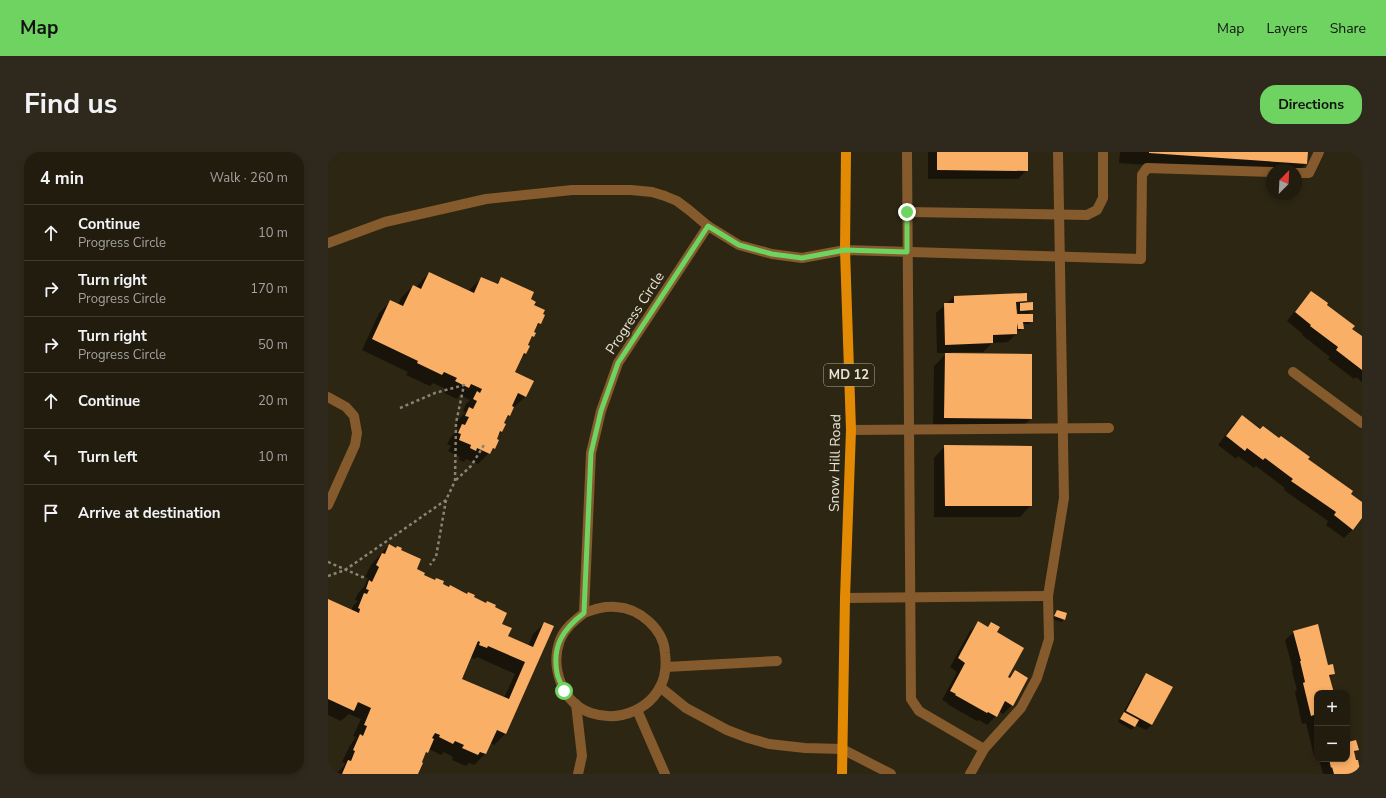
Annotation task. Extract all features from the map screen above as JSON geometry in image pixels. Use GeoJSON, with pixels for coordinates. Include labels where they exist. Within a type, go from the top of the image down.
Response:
{"type":"FeatureCollection","features":[{"type":"Feature","properties":{"kind":"main road","name":"Snow Hill Road"},"geometry":{"type":"LineString","coordinates":[[842,774],[845,598],[851,430],[845,250],[846,152]]}},
{"type":"Feature","properties":{"kind":"street"},"geometry":{"type":"LineString","coordinates":[[907,152],[911,699],[919,711],[984,749]]}},
{"type":"Feature","properties":{"kind":"street"},"geometry":{"type":"LineString","coordinates":[[970,774],[984,749],[1020,708],[1037,678],[1049,639],[1048,596],[1064,498],[1058,152]]}},
{"type":"Feature","properties":{"kind":"street"},"geometry":{"type":"LineString","coordinates":[[907,212],[1087,215],[1097,210],[1103,198],[1103,152]]}},
{"type":"Feature","properties":{"kind":"street"},"geometry":{"type":"LineString","coordinates":[[1302,172],[1308,173],[1319,152]]}},
{"type":"Feature","properties":{"kind":"street"},"geometry":{"type":"LineString","coordinates":[[328,244],[385,222],[486,199],[572,190],[631,190],[652,192],[677,201],[708,226],[739,245],[772,254],[802,258],[845,250],[1141,259],[1142,175],[1147,168],[1266,172]]}},
{"type":"Feature","properties":{"kind":"street","name":"Progress Circle"},"geometry":{"type":"LineString","coordinates":[[584,613],[591,453],[601,411],[618,363],[708,226]]}},
{"type":"Feature","properties":{"kind":"street"},"geometry":{"type":"LineString","coordinates":[[1293,372],[1362,423]]}},
{"type":"Feature","properties":{"kind":"street"},"geometry":{"type":"LineString","coordinates":[[328,397],[346,407],[354,416],[358,432],[355,444],[328,505]]}},
{"type":"Feature","properties":{"kind":"street"},"geometry":{"type":"LineString","coordinates":[[851,430],[1109,428]]}},
{"type":"Feature","properties":{"kind":"street"},"geometry":{"type":"LineString","coordinates":[[845,598],[1048,596]]}},
{"type":"Feature","properties":{"kind":"street"},"geometry":{"type":"LineString","coordinates":[[600,607],[617,607],[634,611],[648,620],[659,634],[665,650],[666,667],[660,687],[654,696],[637,710],[622,715],[606,716],[590,712],[576,704],[564,691],[557,674],[556,656],[560,639],[570,624],[584,613],[600,607]]}},
{"type":"Feature","properties":{"kind":"street"},"geometry":{"type":"LineString","coordinates":[[666,667],[777,661]]}},
{"type":"Feature","properties":{"kind":"street"},"geometry":{"type":"LineString","coordinates":[[660,687],[686,708],[727,730],[748,738],[769,744],[805,748],[842,749],[891,774]]}},
{"type":"Feature","properties":{"kind":"street"},"geometry":{"type":"LineString","coordinates":[[576,704],[582,756],[578,774]]}},
{"type":"Feature","properties":{"kind":"street"},"geometry":{"type":"LineString","coordinates":[[637,710],[665,774]]}},
{"type":"Feature","properties":{"kind":"path"},"geometry":{"type":"LineString","coordinates":[[400,408],[435,393],[464,385],[456,423],[455,480],[446,500],[436,557],[430,565]]}},
{"type":"Feature","properties":{"kind":"path"},"geometry":{"type":"LineString","coordinates":[[455,480],[471,466],[484,445]]}},
{"type":"Feature","properties":{"kind":"path"},"geometry":{"type":"LineString","coordinates":[[328,576],[345,570],[446,500]]}},
{"type":"Feature","properties":{"kind":"path"},"geometry":{"type":"LineString","coordinates":[[328,562],[365,578]]}},
{"type":"Feature","properties":{"kind":"building"},"geometry":{"type":"Polygon","coordinates":[[[937,152],[1028,152],[1028,171],[937,170],[937,152]]]}},
{"type":"Feature","properties":{"kind":"building"},"geometry":{"type":"Polygon","coordinates":[[[1149,152],[1308,152],[1307,164],[1149,152]]]}},
{"type":"Feature","properties":{"kind":"building"},"geometry":{"type":"Polygon","coordinates":[[[429,272],[474,293],[481,277],[498,284],[501,277],[534,292],[531,299],[536,302],[534,305],[545,310],[543,314],[545,315],[541,324],[538,323],[534,332],[536,333],[534,337],[532,336],[528,345],[530,346],[526,354],[524,353],[515,372],[534,381],[526,397],[518,393],[512,406],[514,407],[510,416],[508,415],[504,423],[506,424],[502,432],[500,431],[497,439],[499,440],[495,449],[493,448],[490,454],[477,448],[476,451],[470,448],[471,445],[459,440],[461,434],[458,433],[462,424],[465,425],[469,417],[465,416],[469,407],[473,409],[477,401],[473,399],[477,391],[480,393],[482,389],[471,384],[469,388],[455,381],[457,378],[444,372],[442,375],[417,363],[418,361],[372,339],[390,300],[403,306],[413,285],[421,289],[429,272]]]}},
{"type":"Feature","properties":{"kind":"building"},"geometry":{"type":"Polygon","coordinates":[[[1311,291],[1355,326],[1352,329],[1362,336],[1362,370],[1336,350],[1338,347],[1310,326],[1311,325],[1295,312],[1311,291]]]}},
{"type":"Feature","properties":{"kind":"building"},"geometry":{"type":"Polygon","coordinates":[[[1027,293],[1027,301],[1016,302],[1017,314],[1033,314],[1033,322],[1023,322],[1024,329],[1018,329],[1017,323],[1017,334],[993,335],[993,343],[945,345],[944,303],[954,303],[954,296],[1027,293]]]}},
{"type":"Feature","properties":{"kind":"building"},"geometry":{"type":"Polygon","coordinates":[[[1033,302],[1033,310],[1020,311],[1020,303],[1033,302]]]}},
{"type":"Feature","properties":{"kind":"building"},"geometry":{"type":"Polygon","coordinates":[[[945,353],[1032,354],[1032,419],[944,418],[945,353]]]}},
{"type":"Feature","properties":{"kind":"building"},"geometry":{"type":"Polygon","coordinates":[[[1242,415],[1260,429],[1263,426],[1279,438],[1281,436],[1310,457],[1308,459],[1353,491],[1351,494],[1362,502],[1362,518],[1353,530],[1334,515],[1336,512],[1291,481],[1293,479],[1265,458],[1263,460],[1247,448],[1245,451],[1226,436],[1242,415]]]}},
{"type":"Feature","properties":{"kind":"building"},"geometry":{"type":"Polygon","coordinates":[[[944,445],[1032,446],[1032,506],[945,506],[944,445]]]}},
{"type":"Feature","properties":{"kind":"building"},"geometry":{"type":"Polygon","coordinates":[[[389,544],[396,548],[397,546],[402,548],[401,550],[421,559],[417,569],[425,573],[424,575],[435,580],[436,578],[444,581],[443,584],[449,587],[450,585],[467,594],[468,592],[475,595],[474,597],[486,603],[487,601],[496,605],[495,607],[507,613],[502,624],[512,628],[508,636],[533,647],[544,622],[554,626],[506,734],[497,730],[486,754],[480,752],[478,755],[462,748],[464,745],[455,741],[453,744],[439,737],[440,735],[435,733],[432,738],[434,739],[428,753],[426,752],[418,774],[342,774],[348,760],[351,761],[355,751],[353,750],[360,734],[363,736],[367,726],[364,725],[371,708],[358,702],[354,711],[328,699],[328,599],[359,613],[360,609],[358,608],[364,593],[367,594],[369,590],[366,589],[369,580],[372,582],[379,567],[376,565],[382,553],[385,554],[389,544]],[[478,641],[462,679],[509,699],[525,662],[488,646],[487,648],[479,645],[480,642],[478,641]]]}},
{"type":"Feature","properties":{"kind":"building"},"geometry":{"type":"Polygon","coordinates":[[[1057,610],[1067,613],[1065,620],[1054,616],[1057,610]]]}},
{"type":"Feature","properties":{"kind":"building"},"geometry":{"type":"Polygon","coordinates":[[[978,621],[988,627],[991,622],[1000,627],[997,632],[1024,648],[1008,677],[1010,678],[1015,670],[1028,678],[1013,706],[1005,701],[997,717],[988,712],[987,713],[950,691],[965,663],[958,658],[978,621]]]}},
{"type":"Feature","properties":{"kind":"building"},"geometry":{"type":"Polygon","coordinates":[[[1318,624],[1328,665],[1333,664],[1335,674],[1329,675],[1333,690],[1314,690],[1314,715],[1311,716],[1303,683],[1305,682],[1301,661],[1293,631],[1318,624]]]}},
{"type":"Feature","properties":{"kind":"building"},"geometry":{"type":"Polygon","coordinates":[[[1146,673],[1173,687],[1152,725],[1126,711],[1146,673]]]}},
{"type":"Feature","properties":{"kind":"building"},"geometry":{"type":"Polygon","coordinates":[[[1124,712],[1139,720],[1135,727],[1120,719],[1124,712]]]}},
{"type":"Feature","properties":{"kind":"building"},"geometry":{"type":"Polygon","coordinates":[[[1356,740],[1359,750],[1354,751],[1356,760],[1358,760],[1361,774],[1334,774],[1332,767],[1331,768],[1330,762],[1350,762],[1350,742],[1356,740]]]}},
{"type":"Feature","properties":{"kind":"route"},"geometry":{"type":"LineString","coordinates":[[564,691],[557,674],[556,656],[560,639],[570,624],[584,613],[591,453],[601,411],[618,363],[708,226],[739,245],[772,254],[802,258],[845,250],[907,252],[907,212]]}}]}
